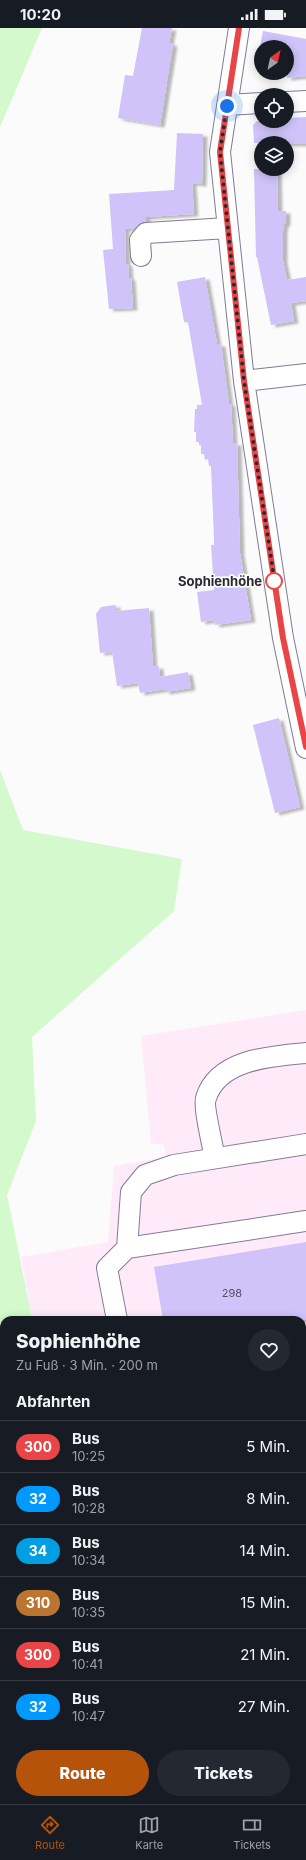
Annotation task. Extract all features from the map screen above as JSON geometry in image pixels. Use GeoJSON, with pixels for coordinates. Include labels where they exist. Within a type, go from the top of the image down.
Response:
{"type":"FeatureCollection","features":[{"type":"Feature","properties":{"kind":"street"},"geometry":{"type":"LineString","coordinates":[[239,28],[220,152],[244,381],[283,638],[306,748]]}},
{"type":"Feature","properties":{"kind":"street"},"geometry":{"type":"LineString","coordinates":[[294,102],[306,101]]}},
{"type":"Feature","properties":{"kind":"street"},"geometry":{"type":"LineString","coordinates":[[227,106],[254,104]]}},
{"type":"Feature","properties":{"kind":"street"},"geometry":{"type":"LineString","coordinates":[[141,256],[140,240],[146,233],[228,228]]}},
{"type":"Feature","properties":{"kind":"street"},"geometry":{"type":"LineString","coordinates":[[244,381],[306,374]]}},
{"type":"Feature","properties":{"kind":"street"},"geometry":{"type":"LineString","coordinates":[[215,1158],[205,1099],[214,1084],[225,1073],[238,1066],[276,1055],[306,1053]]}},
{"type":"Feature","properties":{"kind":"street"},"geometry":{"type":"LineString","coordinates":[[126,1248],[131,1192],[145,1175],[174,1165],[306,1144]]}},
{"type":"Feature","properties":{"kind":"street"},"geometry":{"type":"LineString","coordinates":[[116,1316],[107,1268],[126,1248],[306,1221]]}},
{"type":"Feature","properties":{"kind":"shaded area"},"geometry":{"type":"Polygon","coordinates":[[[306,1010],[306,1316],[32,1316],[21,1257],[108,1242],[114,1166],[166,1157],[164,1145],[151,1143],[141,1036],[306,1010]]]}},
{"type":"Feature","properties":{"kind":"green space"},"geometry":{"type":"Polygon","coordinates":[[[0,28],[42,28],[0,127],[0,28]]]}},
{"type":"Feature","properties":{"kind":"green space"},"geometry":{"type":"Polygon","coordinates":[[[0,770],[23,830],[182,859],[174,911],[32,1037],[36,1121],[7,1195],[32,1316],[0,1316],[0,770]]]}},
{"type":"Feature","properties":{"kind":"building"},"geometry":{"type":"Polygon","coordinates":[[[142,28],[172,28],[169,43],[173,44],[160,125],[118,118],[125,75],[133,76],[142,28]]]}},
{"type":"Feature","properties":{"kind":"building"},"geometry":{"type":"Polygon","coordinates":[[[263,31],[306,39],[306,76],[294,77],[294,40],[261,40],[263,31]]]}},
{"type":"Feature","properties":{"kind":"building"},"geometry":{"type":"Polygon","coordinates":[[[306,117],[306,144],[294,144],[294,136],[254,136],[254,143],[253,125],[254,124],[254,128],[294,128],[294,118],[306,117]]]}},
{"type":"Feature","properties":{"kind":"building"},"geometry":{"type":"Polygon","coordinates":[[[177,133],[203,134],[202,184],[192,183],[194,214],[146,217],[146,221],[135,228],[125,229],[126,264],[128,264],[129,278],[131,278],[133,308],[109,309],[103,250],[113,249],[109,194],[174,190],[177,133]]]}},
{"type":"Feature","properties":{"kind":"building"},"geometry":{"type":"Polygon","coordinates":[[[254,176],[277,176],[278,211],[286,211],[286,224],[284,224],[283,231],[283,261],[287,280],[306,277],[306,301],[291,303],[294,321],[271,325],[256,257],[254,176]]]}},
{"type":"Feature","properties":{"kind":"building"},"geometry":{"type":"Polygon","coordinates":[[[205,277],[217,344],[221,344],[229,404],[231,404],[233,443],[237,443],[240,553],[251,620],[215,625],[214,620],[201,622],[197,592],[214,590],[211,545],[214,545],[214,538],[211,466],[209,466],[208,459],[205,460],[204,454],[201,454],[201,445],[199,445],[199,442],[196,442],[196,432],[194,432],[195,409],[197,409],[197,405],[202,405],[188,322],[184,322],[177,282],[205,277]]]}},
{"type":"Feature","properties":{"kind":"building"},"geometry":{"type":"Polygon","coordinates":[[[116,605],[116,611],[149,608],[153,667],[159,666],[160,677],[188,672],[191,688],[165,692],[165,689],[140,693],[138,683],[117,686],[112,652],[100,653],[96,614],[101,607],[116,605]]]}},
{"type":"Feature","properties":{"kind":"building"},"geometry":{"type":"Polygon","coordinates":[[[279,718],[300,807],[275,813],[253,725],[279,718]]]}},
{"type":"Feature","properties":{"kind":"building"},"geometry":{"type":"Polygon","coordinates":[[[306,1242],[306,1316],[162,1316],[154,1267],[306,1242]]]}},
{"type":"Feature","properties":{"kind":"bus line","name":"300"},"geometry":{"type":"LineString","coordinates":[[239,28],[220,152],[244,381],[283,638],[306,747]]}},
{"type":"Feature","properties":{"kind":"place","name":"Sophienhöhe"},"geometry":{"type":"Point","coordinates":[274,581]}},
{"type":"Feature","properties":{"kind":"route"},"geometry":{"type":"LineString","coordinates":[[227,106],[220,152],[244,381],[275,584],[274,581]]}}]}
